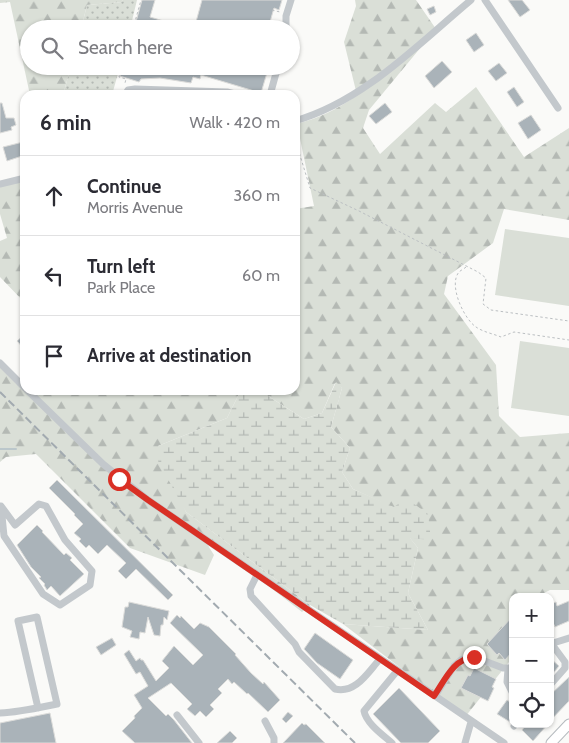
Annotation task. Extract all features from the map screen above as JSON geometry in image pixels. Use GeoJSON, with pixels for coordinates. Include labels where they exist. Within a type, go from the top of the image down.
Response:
{"type":"FeatureCollection","features":[{"type":"Feature","properties":{"kind":"main road"},"geometry":{"type":"LineString","coordinates":[[550,743],[569,724]]}},
{"type":"Feature","properties":{"kind":"street"},"geometry":{"type":"LineString","coordinates":[[286,20],[291,0]]}},
{"type":"Feature","properties":{"kind":"street"},"geometry":{"type":"LineString","coordinates":[[300,120],[333,107],[373,82],[471,0]]}},
{"type":"Feature","properties":{"kind":"street"},"geometry":{"type":"LineString","coordinates":[[485,0],[558,108]]}},
{"type":"Feature","properties":{"kind":"street"},"geometry":{"type":"LineString","coordinates":[[271,90],[276,75]]}},
{"type":"Feature","properties":{"kind":"street"},"geometry":{"type":"LineString","coordinates":[[128,90],[163,90]]}},
{"type":"Feature","properties":{"kind":"street"},"geometry":{"type":"LineString","coordinates":[[0,184],[20,179]]}},
{"type":"Feature","properties":{"kind":"street"},"geometry":{"type":"LineString","coordinates":[[0,363],[20,383]]}},
{"type":"Feature","properties":{"kind":"street"},"geometry":{"type":"LineString","coordinates":[[32,395],[119,479],[256,575],[504,743]]}},
{"type":"Feature","properties":{"kind":"street"},"geometry":{"type":"LineString","coordinates":[[39,504],[46,506],[65,540],[92,571],[90,585],[60,605],[43,594],[4,536],[0,506],[15,525],[39,504]]}},
{"type":"Feature","properties":{"kind":"street"},"geometry":{"type":"LineString","coordinates":[[256,575],[250,590],[251,596],[295,644],[299,652],[335,689],[341,690],[356,686],[380,659]]}},
{"type":"Feature","properties":{"kind":"street"},"geometry":{"type":"LineString","coordinates":[[0,713],[17,713],[57,704],[37,617],[18,622],[38,708]]}},
{"type":"Feature","properties":{"kind":"street"},"geometry":{"type":"LineString","coordinates":[[554,643],[569,638]]}},
{"type":"Feature","properties":{"kind":"street"},"geometry":{"type":"LineString","coordinates":[[554,648],[565,662],[565,668],[554,680]]}},
{"type":"Feature","properties":{"kind":"street"},"geometry":{"type":"LineString","coordinates":[[434,696],[454,666],[461,660],[471,657],[478,658],[509,669]]}},
{"type":"Feature","properties":{"kind":"street"},"geometry":{"type":"LineString","coordinates":[[392,743],[370,722],[364,715],[364,712],[397,671]]}},
{"type":"Feature","properties":{"kind":"street"},"geometry":{"type":"LineString","coordinates":[[509,673],[507,682],[509,686]]}},
{"type":"Feature","properties":{"kind":"street"},"geometry":{"type":"LineString","coordinates":[[177,715],[199,743]]}},
{"type":"Feature","properties":{"kind":"street"},"geometry":{"type":"LineString","coordinates":[[265,721],[274,738],[274,743]]}},
{"type":"Feature","properties":{"kind":"street"},"geometry":{"type":"LineString","coordinates":[[465,743],[471,722]]}},
{"type":"Feature","properties":{"kind":"path"},"geometry":{"type":"LineString","coordinates":[[135,20],[141,0]]}},
{"type":"Feature","properties":{"kind":"path"},"geometry":{"type":"LineString","coordinates":[[272,10],[281,13]]}},
{"type":"Feature","properties":{"kind":"path"},"geometry":{"type":"LineString","coordinates":[[120,75],[119,77],[126,79],[125,84]]}},
{"type":"Feature","properties":{"kind":"path"},"geometry":{"type":"LineString","coordinates":[[300,157],[310,188],[359,211],[486,278],[484,307],[491,310],[569,321]]}},
{"type":"Feature","properties":{"kind":"path"},"geometry":{"type":"LineString","coordinates":[[466,267],[459,272],[456,279],[456,294],[460,306],[476,328],[502,337],[514,332],[569,340]]}},
{"type":"Feature","properties":{"kind":"green space"},"geometry":{"type":"Polygon","coordinates":[[[0,0],[123,0],[122,2],[87,5],[83,20],[20,20],[20,48],[10,2],[0,3],[0,0]]]}},
{"type":"Feature","properties":{"kind":"green space"},"geometry":{"type":"Polygon","coordinates":[[[123,0],[137,0],[132,20],[83,20],[87,5],[122,2],[123,0]]]}},
{"type":"Feature","properties":{"kind":"green space"},"geometry":{"type":"Polygon","coordinates":[[[355,0],[416,0],[436,29],[369,110],[363,128],[380,154],[435,103],[446,112],[476,87],[524,157],[569,128],[569,220],[504,209],[493,243],[448,276],[444,294],[496,365],[499,416],[520,437],[569,433],[569,590],[550,590],[544,593],[509,593],[509,662],[465,717],[343,624],[428,630],[408,593],[418,548],[409,537],[394,508],[353,489],[342,472],[350,448],[331,427],[342,388],[335,383],[322,413],[304,419],[267,395],[300,395],[300,208],[314,206],[300,138],[300,123],[343,105],[357,95],[344,42],[356,6],[355,0]]]}},
{"type":"Feature","properties":{"kind":"green space"},"geometry":{"type":"Polygon","coordinates":[[[26,75],[69,75],[64,90],[29,90],[26,75]]]}},
{"type":"Feature","properties":{"kind":"green space"},"geometry":{"type":"Polygon","coordinates":[[[69,75],[118,75],[113,90],[64,90],[69,75]]]}},
{"type":"Feature","properties":{"kind":"green space"},"geometry":{"type":"Polygon","coordinates":[[[20,178],[20,298],[0,277],[0,241],[7,238],[0,214],[0,182],[20,178]]]}},
{"type":"Feature","properties":{"kind":"green space"},"geometry":{"type":"Polygon","coordinates":[[[505,229],[569,238],[569,306],[495,295],[505,229]]]}},
{"type":"Feature","properties":{"kind":"green space"},"geometry":{"type":"Polygon","coordinates":[[[520,341],[569,348],[569,416],[511,408],[520,341]]]}},
{"type":"Feature","properties":{"kind":"green space"},"geometry":{"type":"Polygon","coordinates":[[[0,364],[20,385],[20,395],[238,395],[227,418],[158,446],[186,512],[310,605],[302,612],[200,533],[214,555],[205,575],[130,548],[36,454],[6,457],[0,462],[0,364]]]}},
{"type":"Feature","properties":{"kind":"green space"},"geometry":{"type":"Polygon","coordinates":[[[336,382],[342,388],[331,427],[350,448],[342,472],[353,489],[394,507],[406,498],[428,514],[431,540],[410,538],[418,548],[408,593],[428,630],[343,624],[310,605],[186,512],[158,461],[158,446],[227,418],[238,395],[267,395],[304,419],[322,413],[336,382]]]}},
{"type":"Feature","properties":{"kind":"building"},"geometry":{"type":"Polygon","coordinates":[[[142,0],[155,0],[150,17],[160,20],[136,20],[142,0]]]}},
{"type":"Feature","properties":{"kind":"building"},"geometry":{"type":"Polygon","coordinates":[[[202,0],[282,0],[279,10],[274,8],[271,20],[196,20],[202,0]]]}},
{"type":"Feature","properties":{"kind":"building"},"geometry":{"type":"Polygon","coordinates":[[[508,0],[522,0],[530,10],[520,17],[508,0]]]}},
{"type":"Feature","properties":{"kind":"building"},"geometry":{"type":"Polygon","coordinates":[[[434,6],[436,12],[430,15],[427,9],[434,6]]]}},
{"type":"Feature","properties":{"kind":"building"},"geometry":{"type":"Polygon","coordinates":[[[476,33],[484,45],[474,52],[466,40],[476,33]]]}},
{"type":"Feature","properties":{"kind":"building"},"geometry":{"type":"Polygon","coordinates":[[[442,61],[452,72],[434,88],[425,76],[442,61]]]}},
{"type":"Feature","properties":{"kind":"building"},"geometry":{"type":"Polygon","coordinates":[[[499,63],[507,73],[496,81],[488,71],[499,63]]]}},
{"type":"Feature","properties":{"kind":"building"},"geometry":{"type":"Polygon","coordinates":[[[201,75],[200,79],[193,77],[191,83],[160,78],[141,79],[139,82],[120,76],[201,75]]]}},
{"type":"Feature","properties":{"kind":"building"},"geometry":{"type":"Polygon","coordinates":[[[201,75],[266,75],[262,90],[251,90],[201,75]]]}},
{"type":"Feature","properties":{"kind":"building"},"geometry":{"type":"Polygon","coordinates":[[[514,87],[524,102],[517,107],[507,92],[514,87]]]}},
{"type":"Feature","properties":{"kind":"building"},"geometry":{"type":"Polygon","coordinates":[[[0,103],[2,103],[6,118],[14,118],[16,125],[11,127],[12,130],[0,133],[0,103]]]}},
{"type":"Feature","properties":{"kind":"building"},"geometry":{"type":"Polygon","coordinates":[[[385,103],[392,112],[376,124],[369,116],[385,103]]]}},
{"type":"Feature","properties":{"kind":"building"},"geometry":{"type":"Polygon","coordinates":[[[531,115],[541,130],[528,139],[518,123],[531,115]]]}},
{"type":"Feature","properties":{"kind":"building"},"geometry":{"type":"Polygon","coordinates":[[[20,143],[20,157],[7,161],[3,147],[20,143]]]}},
{"type":"Feature","properties":{"kind":"building"},"geometry":{"type":"Polygon","coordinates":[[[57,480],[173,595],[168,600],[136,569],[126,579],[118,571],[126,563],[107,545],[98,554],[89,545],[86,548],[79,541],[81,539],[74,533],[83,524],[49,488],[57,480]]]}},
{"type":"Feature","properties":{"kind":"building"},"geometry":{"type":"Polygon","coordinates":[[[37,525],[64,555],[66,553],[72,558],[70,560],[84,574],[60,596],[51,586],[47,590],[45,584],[39,578],[41,577],[31,567],[17,545],[37,525]]]}},
{"type":"Feature","properties":{"kind":"building"},"geometry":{"type":"Polygon","coordinates":[[[569,601],[569,621],[555,627],[554,603],[556,602],[557,606],[569,601]]]}},
{"type":"Feature","properties":{"kind":"building"},"geometry":{"type":"Polygon","coordinates":[[[129,602],[169,611],[167,620],[164,617],[163,625],[161,625],[160,636],[154,635],[148,617],[145,633],[140,632],[139,639],[130,637],[132,631],[122,627],[125,607],[128,607],[129,602]]]}},
{"type":"Feature","properties":{"kind":"building"},"geometry":{"type":"Polygon","coordinates":[[[177,615],[180,618],[181,616],[194,629],[200,623],[209,627],[236,654],[251,673],[263,684],[264,682],[280,700],[268,712],[248,693],[234,682],[232,684],[228,679],[218,689],[222,693],[210,705],[214,709],[206,717],[200,711],[195,716],[187,709],[192,704],[171,683],[148,698],[166,716],[168,714],[174,720],[192,743],[135,743],[122,731],[142,708],[134,695],[148,686],[140,672],[136,674],[124,654],[129,650],[136,661],[140,658],[143,660],[156,681],[169,668],[162,661],[174,646],[193,665],[203,655],[170,623],[177,615]]]}},
{"type":"Feature","properties":{"kind":"building"},"geometry":{"type":"Polygon","coordinates":[[[509,620],[509,656],[505,660],[499,653],[497,655],[487,644],[509,620]]]}},
{"type":"Feature","properties":{"kind":"building"},"geometry":{"type":"Polygon","coordinates":[[[315,633],[353,660],[340,679],[317,663],[304,649],[315,633]]]}},
{"type":"Feature","properties":{"kind":"building"},"geometry":{"type":"Polygon","coordinates":[[[112,638],[116,645],[101,655],[96,647],[112,638]]]}},
{"type":"Feature","properties":{"kind":"building"},"geometry":{"type":"Polygon","coordinates":[[[554,662],[559,666],[554,672],[554,662]]]}},
{"type":"Feature","properties":{"kind":"building"},"geometry":{"type":"Polygon","coordinates":[[[474,668],[496,679],[488,701],[461,688],[474,668]]]}},
{"type":"Feature","properties":{"kind":"building"},"geometry":{"type":"Polygon","coordinates":[[[569,677],[569,701],[554,717],[554,691],[569,677]]]}},
{"type":"Feature","properties":{"kind":"building"},"geometry":{"type":"Polygon","coordinates":[[[399,688],[440,731],[428,743],[401,743],[373,714],[399,688]]]}},
{"type":"Feature","properties":{"kind":"building"},"geometry":{"type":"Polygon","coordinates":[[[507,700],[509,701],[509,721],[497,714],[507,700]]]}},
{"type":"Feature","properties":{"kind":"building"},"geometry":{"type":"Polygon","coordinates":[[[288,712],[293,716],[286,723],[282,719],[288,712]]]}},
{"type":"Feature","properties":{"kind":"building"},"geometry":{"type":"Polygon","coordinates":[[[50,713],[56,743],[0,743],[0,723],[50,713]]]}},
{"type":"Feature","properties":{"kind":"building"},"geometry":{"type":"Polygon","coordinates":[[[302,723],[306,724],[325,743],[283,743],[302,723]]]}},
{"type":"Feature","properties":{"kind":"building"},"geometry":{"type":"Polygon","coordinates":[[[524,728],[544,728],[533,741],[522,730],[524,728]]]}},
{"type":"Feature","properties":{"kind":"building"},"geometry":{"type":"Polygon","coordinates":[[[230,731],[237,738],[232,743],[217,743],[230,731]]]}},
{"type":"Feature","properties":{"kind":"waterway"},"geometry":{"type":"LineString","coordinates":[[0,449],[16,449]]}},
{"type":"Feature","properties":{"kind":"railway"},"geometry":{"type":"LineString","coordinates":[[0,392],[355,743]]}},
{"type":"Feature","properties":{"kind":"route"},"geometry":{"type":"LineString","coordinates":[[119,479],[434,696],[457,663],[474,657]]}}]}
